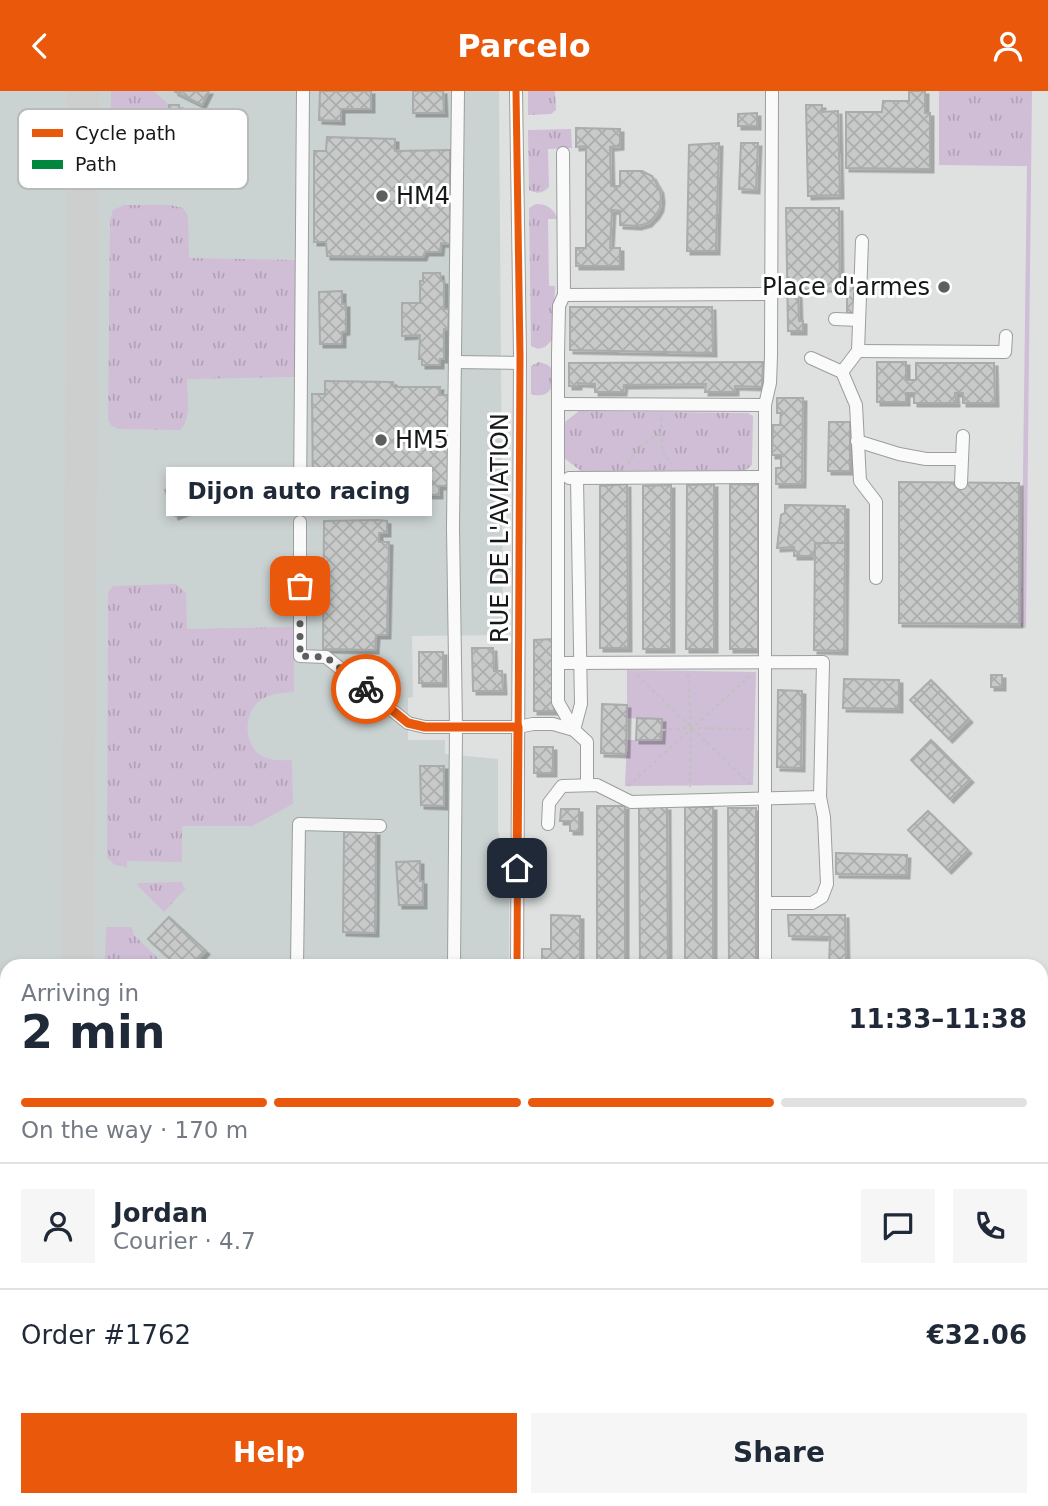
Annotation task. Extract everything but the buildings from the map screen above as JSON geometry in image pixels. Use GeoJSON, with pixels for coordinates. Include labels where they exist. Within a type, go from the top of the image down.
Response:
{"type":"FeatureCollection","features":[{"type":"Feature","properties":{"kind":"street"},"geometry":{"type":"LineString","coordinates":[[300,505],[303,91]]}},
{"type":"Feature","properties":{"kind":"street"},"geometry":{"type":"LineString","coordinates":[[454,959],[456,727],[453,528],[458,91]]}},
{"type":"Feature","properties":{"kind":"street","name":"RUE DE L'AVIATION"},"geometry":{"type":"LineString","coordinates":[[516,91],[520,363],[517,959]]}},
{"type":"Feature","properties":{"kind":"street"},"geometry":{"type":"LineString","coordinates":[[765,959],[765,405],[770,383],[772,91]]}},
{"type":"Feature","properties":{"kind":"street"},"geometry":{"type":"LineString","coordinates":[[563,153],[564,295],[559,306],[558,404],[558,702],[574,730],[587,742],[587,785]]}},
{"type":"Feature","properties":{"kind":"street"},"geometry":{"type":"LineString","coordinates":[[842,372],[858,351],[862,241]]}},
{"type":"Feature","properties":{"kind":"street"},"geometry":{"type":"LineString","coordinates":[[564,295],[770,295]]}},
{"type":"Feature","properties":{"kind":"street"},"geometry":{"type":"LineString","coordinates":[[835,319],[859,320]]}},
{"type":"Feature","properties":{"kind":"street"},"geometry":{"type":"LineString","coordinates":[[858,351],[1006,352],[1006,336]]}},
{"type":"Feature","properties":{"kind":"street"},"geometry":{"type":"LineString","coordinates":[[811,358],[842,372],[856,405],[860,481],[876,502],[876,577]]}},
{"type":"Feature","properties":{"kind":"street"},"geometry":{"type":"LineString","coordinates":[[456,362],[520,363]]}},
{"type":"Feature","properties":{"kind":"street"},"geometry":{"type":"LineString","coordinates":[[558,404],[765,405]]}},
{"type":"Feature","properties":{"kind":"street"},"geometry":{"type":"LineString","coordinates":[[961,482],[963,436]]}},
{"type":"Feature","properties":{"kind":"street"},"geometry":{"type":"LineString","coordinates":[[857,441],[926,459],[961,459]]}},
{"type":"Feature","properties":{"kind":"street"},"geometry":{"type":"LineString","coordinates":[[558,478],[765,477]]}},
{"type":"Feature","properties":{"kind":"street"},"geometry":{"type":"LineString","coordinates":[[574,730],[581,705],[577,479]]}},
{"type":"Feature","properties":{"kind":"street"},"geometry":{"type":"LineString","coordinates":[[300,522],[300,656],[326,657],[408,723],[425,727],[518,727],[554,724],[574,730]]}},
{"type":"Feature","properties":{"kind":"street"},"geometry":{"type":"LineString","coordinates":[[558,663],[823,662],[820,797],[824,817],[827,884],[821,897],[812,903],[765,903]]}},
{"type":"Feature","properties":{"kind":"street"},"geometry":{"type":"LineString","coordinates":[[548,824],[549,803],[562,786],[597,785],[631,802],[820,797]]}},
{"type":"Feature","properties":{"kind":"street"},"geometry":{"type":"LineString","coordinates":[[297,959],[299,824],[380,826]]}},
{"type":"Feature","properties":{"kind":"path"},"geometry":{"type":"LineString","coordinates":[[660,405],[662,451],[676,468],[675,478]]}},
{"type":"Feature","properties":{"kind":"path"},"geometry":{"type":"LineString","coordinates":[[628,478],[631,456],[662,431]]}},
{"type":"Feature","properties":{"kind":"path"},"geometry":{"type":"LineString","coordinates":[[617,795],[765,662]]}},
{"type":"Feature","properties":{"kind":"path"},"geometry":{"type":"LineString","coordinates":[[624,663],[765,798]]}},
{"type":"Feature","properties":{"kind":"path"},"geometry":{"type":"LineString","coordinates":[[687,663],[691,728],[690,800]]}},
{"type":"Feature","properties":{"kind":"path"},"geometry":{"type":"LineString","coordinates":[[662,730],[765,729]]}},
{"type":"Feature","properties":{"kind":"shaded area"},"geometry":{"type":"Polygon","coordinates":[[[0,91],[499,91],[503,635],[412,636],[413,697],[408,698],[408,740],[445,740],[445,754],[498,759],[498,829],[509,899],[509,959],[0,959],[0,91]]]}},
{"type":"Feature","properties":{"kind":"green space"},"geometry":{"type":"Polygon","coordinates":[[[111,91],[154,91],[169,105],[169,109],[111,109],[111,91]]]}},
{"type":"Feature","properties":{"kind":"green space"},"geometry":{"type":"Polygon","coordinates":[[[528,91],[555,91],[556,110],[551,114],[528,115],[528,91]]]}},
{"type":"Feature","properties":{"kind":"green space"},"geometry":{"type":"Polygon","coordinates":[[[939,91],[1032,91],[1026,628],[1021,627],[1027,166],[939,165],[939,91]]]}},
{"type":"Feature","properties":{"kind":"green space"},"geometry":{"type":"Polygon","coordinates":[[[571,129],[572,148],[548,149],[549,187],[540,193],[529,190],[528,130],[571,129]]]}},
{"type":"Feature","properties":{"kind":"green space"},"geometry":{"type":"Polygon","coordinates":[[[536,204],[549,207],[558,219],[548,219],[549,286],[555,286],[553,339],[545,347],[538,349],[531,346],[529,208],[536,204]]]}},
{"type":"Feature","properties":{"kind":"green space"},"geometry":{"type":"Polygon","coordinates":[[[124,205],[170,205],[183,208],[188,216],[189,258],[295,260],[295,377],[187,379],[187,413],[180,430],[118,429],[111,425],[108,420],[110,220],[113,210],[124,205]]]}},
{"type":"Feature","properties":{"kind":"green space"},"geometry":{"type":"Polygon","coordinates":[[[539,362],[548,365],[553,372],[550,390],[541,395],[531,394],[531,366],[539,362]]]}},
{"type":"Feature","properties":{"kind":"green space"},"geometry":{"type":"Polygon","coordinates":[[[579,411],[748,413],[753,416],[752,465],[746,470],[581,471],[564,458],[565,422],[579,411]]]}},
{"type":"Feature","properties":{"kind":"green space"},"geometry":{"type":"Polygon","coordinates":[[[176,584],[186,593],[187,629],[294,627],[294,692],[272,695],[261,700],[254,706],[248,724],[250,742],[261,756],[273,760],[292,760],[293,804],[252,826],[182,826],[182,862],[127,861],[127,867],[115,865],[107,858],[108,592],[113,586],[176,584]]]}},
{"type":"Feature","properties":{"kind":"green space"},"geometry":{"type":"Polygon","coordinates":[[[627,670],[756,672],[753,785],[625,786],[627,740],[661,740],[662,720],[627,718],[627,670]]]}},
{"type":"Feature","properties":{"kind":"green space"},"geometry":{"type":"Polygon","coordinates":[[[182,882],[186,888],[164,912],[137,885],[138,883],[182,882]]]}},
{"type":"Feature","properties":{"kind":"green space"},"geometry":{"type":"Polygon","coordinates":[[[106,927],[131,927],[133,934],[159,959],[105,959],[106,927]]]}},
{"type":"Feature","properties":{"kind":"taxiway"},"geometry":{"type":"LineString","coordinates":[[83,91],[83,109]]}},
{"type":"Feature","properties":{"kind":"taxiway"},"geometry":{"type":"LineString","coordinates":[[78,959],[82,189]]}},
{"type":"Feature","properties":{"kind":"cycle path"},"geometry":{"type":"LineString","coordinates":[[516,91],[520,355],[517,959]]}},
{"type":"Feature","properties":{"kind":"way so far"},"geometry":{"type":"LineString","coordinates":[[300,586],[300,656],[326,657],[366,689]]}},
{"type":"Feature","properties":{"kind":"place","name":"HM4"},"geometry":{"type":"Point","coordinates":[382,196]}},
{"type":"Feature","properties":{"kind":"place","name":"Place d'armes"},"geometry":{"type":"Point","coordinates":[944,287]}},
{"type":"Feature","properties":{"kind":"place","name":"HM5"},"geometry":{"type":"Point","coordinates":[381,440]}},
{"type":"Feature","properties":{"kind":"place","name":"Dijon auto racing"},"geometry":{"type":"Point","coordinates":[300,586]}},
{"type":"Feature","properties":{"kind":"route"},"geometry":{"type":"LineString","coordinates":[[366,689],[408,723],[425,727],[518,727],[517,868]]}}]}
